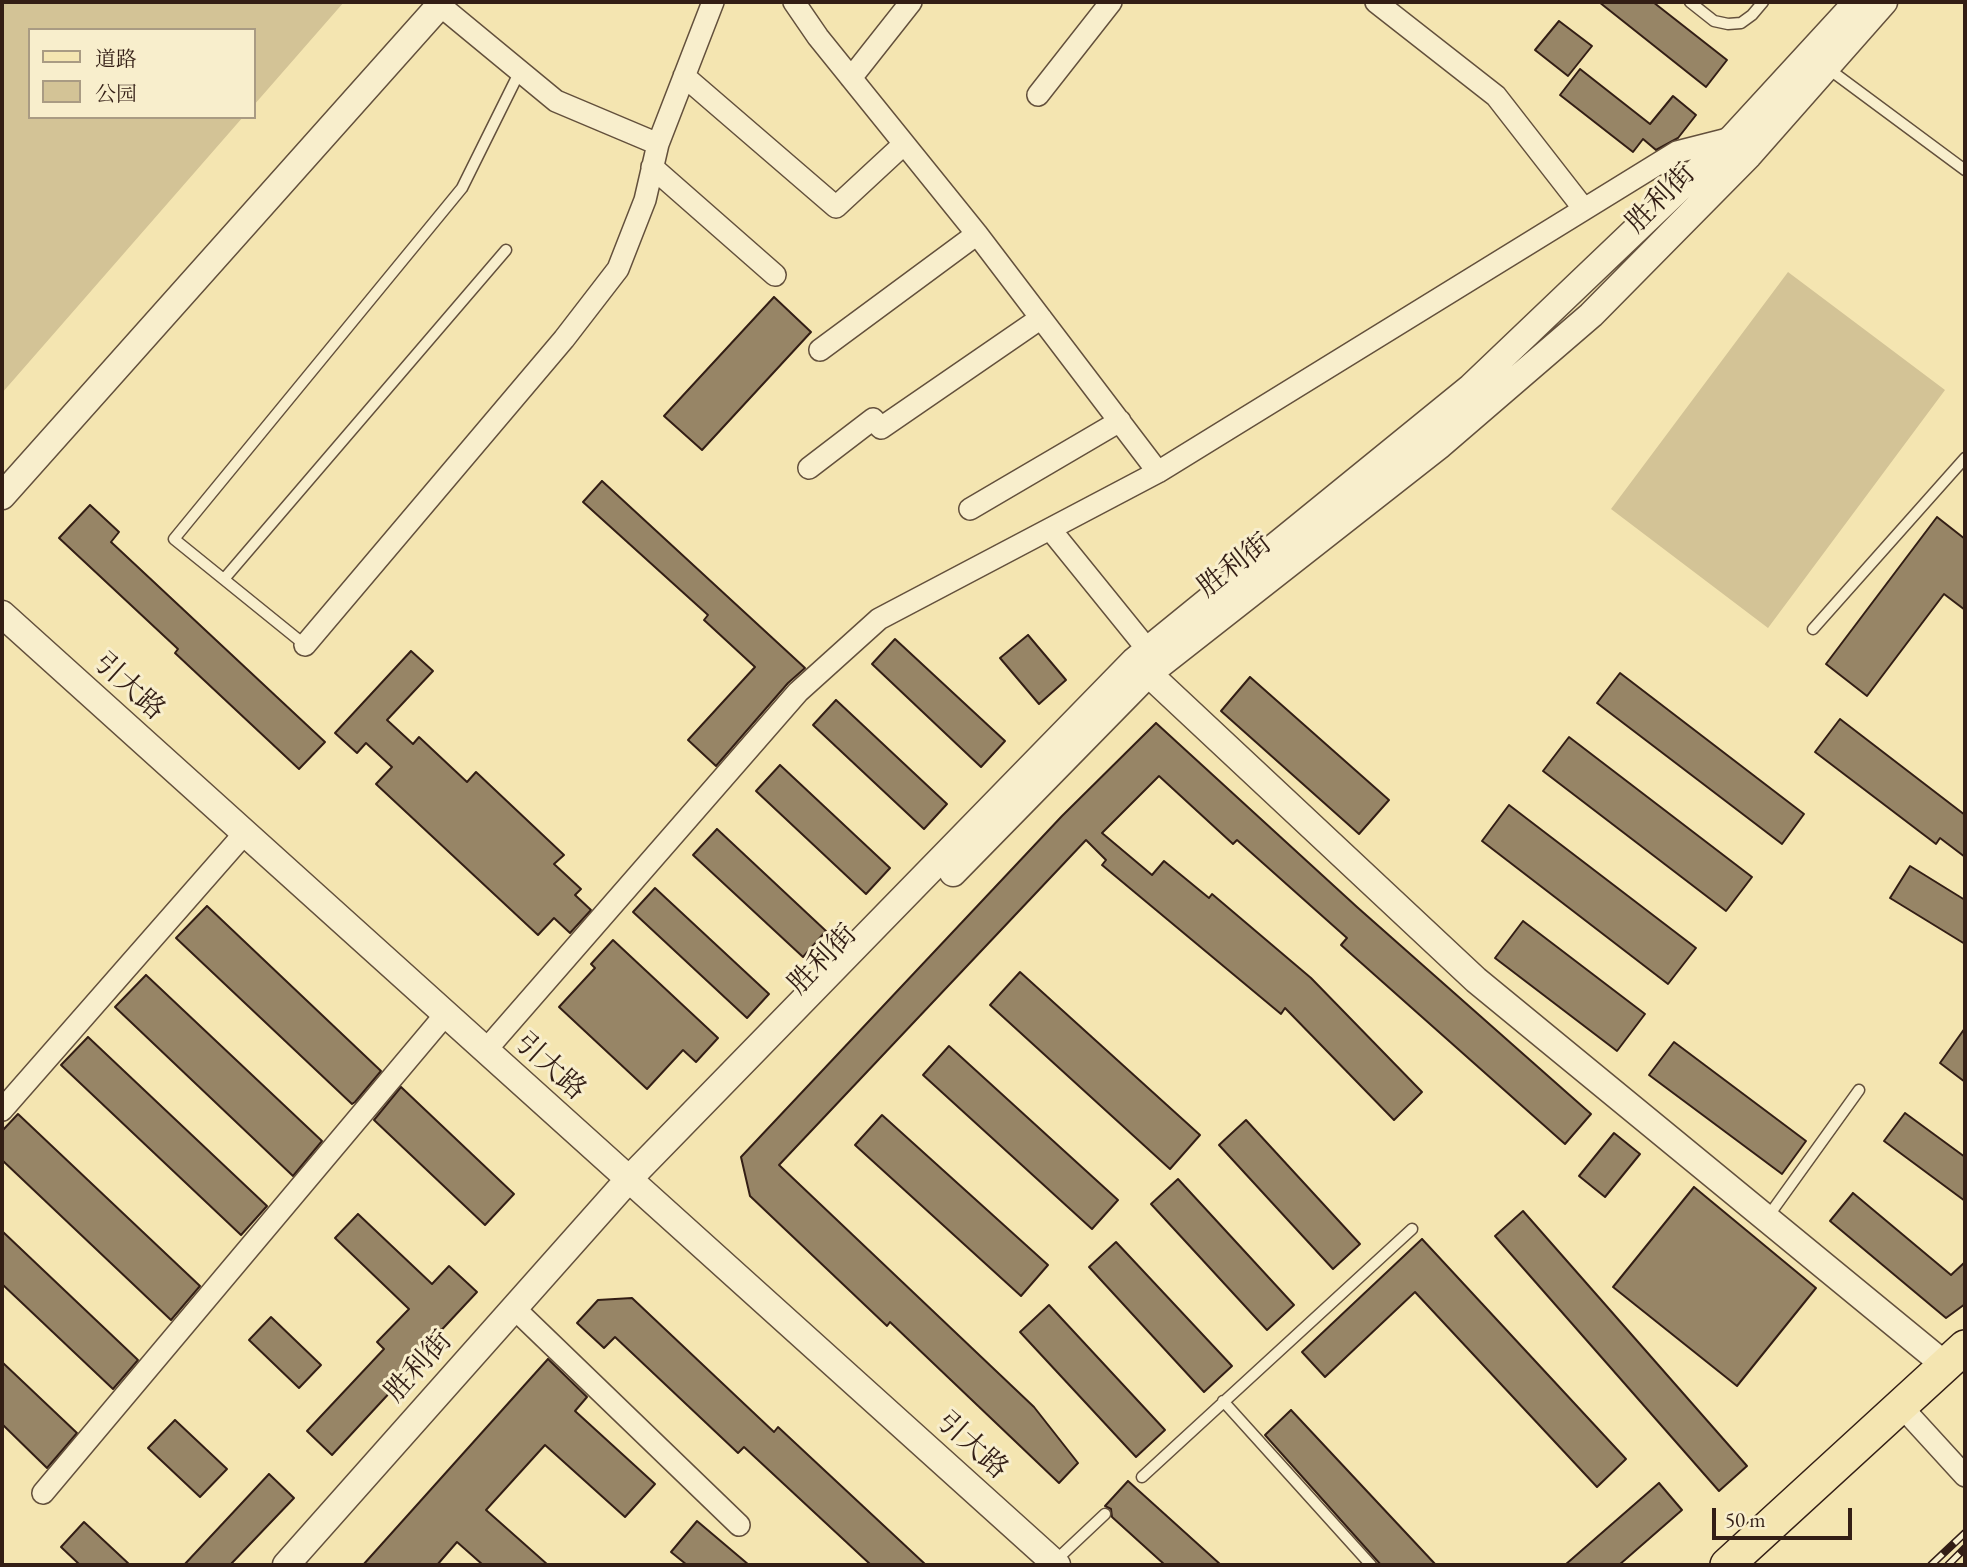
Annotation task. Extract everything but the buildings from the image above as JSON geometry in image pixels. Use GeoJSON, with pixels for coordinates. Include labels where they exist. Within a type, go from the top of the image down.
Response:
{"type":"FeatureCollection","features":[{"type":"Feature","properties":{"kind":"main road"},"geometry":{"type":"LineString","coordinates":[[1727,1565],[1955,1356]]}},
{"type":"Feature","properties":{"kind":"street"},"geometry":{"type":"LineString","coordinates":[[305,645],[564,339],[618,269],[645,200],[657,144],[713,2]]}},
{"type":"Feature","properties":{"kind":"street"},"geometry":{"type":"LineString","coordinates":[[794,2],[818,37],[978,234],[1158,472]]}},
{"type":"Feature","properties":{"kind":"street"},"geometry":{"type":"LineString","coordinates":[[851,78],[911,2]]}},
{"type":"Feature","properties":{"kind":"street"},"geometry":{"type":"LineString","coordinates":[[1038,95],[1111,2]]}},
{"type":"Feature","properties":{"kind":"street"},"geometry":{"type":"LineString","coordinates":[[1376,2],[1496,96],[1584,209]]}},
{"type":"Feature","properties":{"kind":"street","name":"胜利街"},"geometry":{"type":"LineString","coordinates":[[1144,661],[1440,445],[1591,315],[1749,155],[1884,2]]}},
{"type":"Feature","properties":{"kind":"street"},"geometry":{"type":"LineString","coordinates":[[2,496],[438,3],[556,101],[657,144]]}},
{"type":"Feature","properties":{"kind":"street","name":"胜利街"},"geometry":{"type":"LineString","coordinates":[[286,1565],[628,1180],[668,1164],[1144,661],[1471,387],[1732,138],[1850,4]]}},
{"type":"Feature","properties":{"kind":"street"},"geometry":{"type":"LineString","coordinates":[[684,76],[836,208],[904,144]]}},
{"type":"Feature","properties":{"kind":"street"},"geometry":{"type":"LineString","coordinates":[[485,1051],[798,692],[879,619],[1158,472],[1677,152],[1732,138]]}},
{"type":"Feature","properties":{"kind":"street"},"geometry":{"type":"LineString","coordinates":[[652,167],[775,275]]}},
{"type":"Feature","properties":{"kind":"street"},"geometry":{"type":"LineString","coordinates":[[820,350],[978,234]]}},
{"type":"Feature","properties":{"kind":"street"},"geometry":{"type":"LineString","coordinates":[[809,468],[873,419],[881,428],[1041,318]]}},
{"type":"Feature","properties":{"kind":"street"},"geometry":{"type":"LineString","coordinates":[[970,509],[1120,421]]}},
{"type":"Feature","properties":{"kind":"street"},"geometry":{"type":"LineString","coordinates":[[1050,529],[1144,661],[1476,980],[1767,1218],[1955,1356]]}},
{"type":"Feature","properties":{"kind":"street","name":"引大路"},"geometry":{"type":"LineString","coordinates":[[2,614],[1056,1564]]}},
{"type":"Feature","properties":{"kind":"street"},"geometry":{"type":"LineString","coordinates":[[2,1110],[244,834]]}},
{"type":"Feature","properties":{"kind":"street"},"geometry":{"type":"LineString","coordinates":[[43,1493],[445,1015]]}},
{"type":"Feature","properties":{"kind":"street"},"geometry":{"type":"LineString","coordinates":[[514,1308],[739,1525]]}},
{"type":"Feature","properties":{"kind":"street"},"geometry":{"type":"LineString","coordinates":[[1901,1406],[1965,1476]]}},
{"type":"Feature","properties":{"kind":"lane"},"geometry":{"type":"LineString","coordinates":[[1690,2],[1714,21],[1728,24],[1741,23],[1763,2]]}},
{"type":"Feature","properties":{"kind":"lane"},"geometry":{"type":"LineString","coordinates":[[1826,67],[1965,170]]}},
{"type":"Feature","properties":{"kind":"lane"},"geometry":{"type":"LineString","coordinates":[[305,645],[174,539],[462,188],[520,71]]}},
{"type":"Feature","properties":{"kind":"lane"},"geometry":{"type":"LineString","coordinates":[[224,579],[506,250]]}},
{"type":"Feature","properties":{"kind":"lane"},"geometry":{"type":"LineString","coordinates":[[1813,629],[1965,458]]}},
{"type":"Feature","properties":{"kind":"lane"},"geometry":{"type":"LineString","coordinates":[[1767,1218],[1859,1090]]}},
{"type":"Feature","properties":{"kind":"lane"},"geometry":{"type":"LineString","coordinates":[[1142,1477],[1412,1229]]}},
{"type":"Feature","properties":{"kind":"lane"},"geometry":{"type":"LineString","coordinates":[[1223,1401],[1371,1565]]}},
{"type":"Feature","properties":{"kind":"lane"},"geometry":{"type":"LineString","coordinates":[[1056,1564],[1105,1514]]}},
{"type":"Feature","properties":{"kind":"green space"},"geometry":{"type":"Polygon","coordinates":[[[2,2],[344,2],[256,103],[256,28],[28,28],[28,119],[241,119],[2,393],[2,2]]]}},
{"type":"Feature","properties":{"kind":"green space"},"geometry":{"type":"Polygon","coordinates":[[[1788,272],[1945,390],[1768,628],[1611,509],[1788,272]]]}},
{"type":"Feature","properties":{"kind":"railway"},"geometry":{"type":"LineString","coordinates":[[1931,1565],[1965,1533]]}},
{"type":"Feature","properties":{"kind":"railway"},"geometry":{"type":"LineString","coordinates":[[1948,1565],[1965,1548]]}}]}
